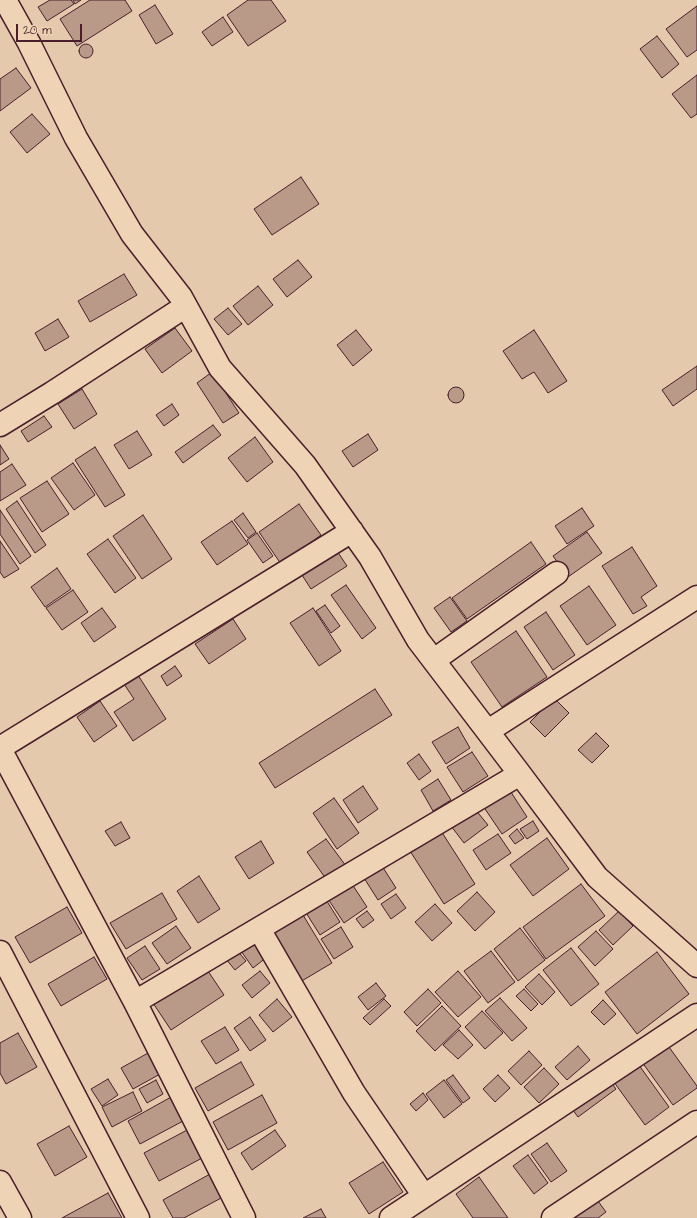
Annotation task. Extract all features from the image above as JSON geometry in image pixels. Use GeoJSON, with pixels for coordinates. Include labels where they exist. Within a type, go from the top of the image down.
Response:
{"type":"FeatureCollection","features":[{"type":"Feature","properties":{"kind":"street"},"geometry":{"type":"LineString","coordinates":[[5,0],[29,43],[76,138],[132,234],[181,297],[220,368],[305,465],[370,557],[418,640],[598,877],[697,966]]}},
{"type":"Feature","properties":{"kind":"street"},"geometry":{"type":"LineString","coordinates":[[0,425],[186,306]]}},
{"type":"Feature","properties":{"kind":"street"},"geometry":{"type":"LineString","coordinates":[[244,1218],[135,1002],[0,748],[352,531]]}},
{"type":"Feature","properties":{"kind":"street"},"geometry":{"type":"LineString","coordinates":[[434,660],[557,574]]}},
{"type":"Feature","properties":{"kind":"street"},"geometry":{"type":"LineString","coordinates":[[488,731],[697,597]]}},
{"type":"Feature","properties":{"kind":"street"},"geometry":{"type":"LineString","coordinates":[[135,1002],[520,774]]}},
{"type":"Feature","properties":{"kind":"street"},"geometry":{"type":"LineString","coordinates":[[259,929],[354,1093],[424,1196]]}},
{"type":"Feature","properties":{"kind":"street"},"geometry":{"type":"LineString","coordinates":[[0,952],[138,1218]]}},
{"type":"Feature","properties":{"kind":"street"},"geometry":{"type":"LineString","coordinates":[[391,1218],[697,1015]]}},
{"type":"Feature","properties":{"kind":"street"},"geometry":{"type":"LineString","coordinates":[[553,1218],[697,1122]]}},
{"type":"Feature","properties":{"kind":"street"},"geometry":{"type":"LineString","coordinates":[[0,1182],[20,1218]]}},
{"type":"Feature","properties":{"kind":"building"},"geometry":{"type":"Polygon","coordinates":[[[50,0],[71,0],[74,4],[47,21],[38,7],[50,0]]]}},
{"type":"Feature","properties":{"kind":"building"},"geometry":{"type":"Polygon","coordinates":[[[73,0],[81,0],[75,4],[73,0]]]}},
{"type":"Feature","properties":{"kind":"building"},"geometry":{"type":"Polygon","coordinates":[[[90,0],[125,0],[132,11],[77,46],[60,19],[90,0]]]}},
{"type":"Feature","properties":{"kind":"building"},"geometry":{"type":"Polygon","coordinates":[[[248,0],[271,0],[286,21],[248,46],[227,15],[248,0]]]}},
{"type":"Feature","properties":{"kind":"building"},"geometry":{"type":"Polygon","coordinates":[[[155,5],[173,34],[156,44],[139,15],[155,5]]]}},
{"type":"Feature","properties":{"kind":"building"},"geometry":{"type":"Polygon","coordinates":[[[697,6],[697,50],[687,57],[666,29],[697,6]]]}},
{"type":"Feature","properties":{"kind":"building"},"geometry":{"type":"Polygon","coordinates":[[[223,17],[233,32],[212,46],[202,32],[223,17]]]}},
{"type":"Feature","properties":{"kind":"building"},"geometry":{"type":"Polygon","coordinates":[[[657,36],[679,64],[662,78],[640,49],[657,36]]]}},
{"type":"Feature","properties":{"kind":"building"},"geometry":{"type":"Polygon","coordinates":[[[83,44],[89,44],[93,48],[93,54],[89,58],[83,58],[79,54],[79,48],[83,44]]]}},
{"type":"Feature","properties":{"kind":"building"},"geometry":{"type":"Polygon","coordinates":[[[16,68],[31,88],[0,111],[0,79],[16,68]]]}},
{"type":"Feature","properties":{"kind":"building"},"geometry":{"type":"Polygon","coordinates":[[[697,75],[697,114],[691,118],[672,94],[697,75]]]}},
{"type":"Feature","properties":{"kind":"building"},"geometry":{"type":"Polygon","coordinates":[[[32,114],[50,134],[27,153],[10,132],[32,114]]]}},
{"type":"Feature","properties":{"kind":"building"},"geometry":{"type":"Polygon","coordinates":[[[301,177],[319,204],[272,235],[254,209],[301,177]]]}},
{"type":"Feature","properties":{"kind":"building"},"geometry":{"type":"Polygon","coordinates":[[[298,260],[312,277],[287,297],[273,279],[298,260]]]}},
{"type":"Feature","properties":{"kind":"building"},"geometry":{"type":"Polygon","coordinates":[[[124,274],[137,295],[90,322],[78,301],[124,274]]]}},
{"type":"Feature","properties":{"kind":"building"},"geometry":{"type":"Polygon","coordinates":[[[258,286],[273,305],[248,325],[233,306],[258,286]]]}},
{"type":"Feature","properties":{"kind":"building"},"geometry":{"type":"Polygon","coordinates":[[[228,308],[242,324],[228,335],[214,319],[228,308]]]}},
{"type":"Feature","properties":{"kind":"building"},"geometry":{"type":"Polygon","coordinates":[[[58,319],[69,337],[45,351],[35,333],[58,319]]]}},
{"type":"Feature","properties":{"kind":"building"},"geometry":{"type":"Polygon","coordinates":[[[175,328],[192,351],[162,373],[145,349],[175,328]]]}},
{"type":"Feature","properties":{"kind":"building"},"geometry":{"type":"Polygon","coordinates":[[[356,330],[372,350],[353,366],[337,345],[356,330]]]}},
{"type":"Feature","properties":{"kind":"building"},"geometry":{"type":"Polygon","coordinates":[[[534,330],[567,381],[548,393],[534,372],[522,379],[503,351],[534,330]]]}},
{"type":"Feature","properties":{"kind":"building"},"geometry":{"type":"Polygon","coordinates":[[[697,366],[697,389],[673,406],[662,390],[697,366]]]}},
{"type":"Feature","properties":{"kind":"building"},"geometry":{"type":"Polygon","coordinates":[[[212,372],[239,413],[223,423],[197,383],[212,372]]]}},
{"type":"Feature","properties":{"kind":"building"},"geometry":{"type":"Polygon","coordinates":[[[453,387],[459,387],[464,392],[462,401],[459,403],[453,403],[448,398],[448,392],[453,387]]]}},
{"type":"Feature","properties":{"kind":"building"},"geometry":{"type":"Polygon","coordinates":[[[82,389],[97,414],[74,429],[58,404],[82,389]]]}},
{"type":"Feature","properties":{"kind":"building"},"geometry":{"type":"Polygon","coordinates":[[[172,404],[179,415],[164,426],[156,415],[172,404]]]}},
{"type":"Feature","properties":{"kind":"building"},"geometry":{"type":"Polygon","coordinates":[[[44,416],[52,427],[28,442],[21,431],[44,416]]]}},
{"type":"Feature","properties":{"kind":"building"},"geometry":{"type":"Polygon","coordinates":[[[213,425],[221,435],[183,463],[175,452],[213,425]]]}},
{"type":"Feature","properties":{"kind":"building"},"geometry":{"type":"Polygon","coordinates":[[[137,431],[152,455],[129,469],[114,445],[137,431]]]}},
{"type":"Feature","properties":{"kind":"building"},"geometry":{"type":"Polygon","coordinates":[[[368,434],[378,450],[353,467],[342,451],[368,434]]]}},
{"type":"Feature","properties":{"kind":"building"},"geometry":{"type":"Polygon","coordinates":[[[255,437],[273,462],[247,482],[228,458],[255,437]]]}},
{"type":"Feature","properties":{"kind":"building"},"geometry":{"type":"Polygon","coordinates":[[[0,445],[9,459],[0,465],[0,445]]]}},
{"type":"Feature","properties":{"kind":"building"},"geometry":{"type":"Polygon","coordinates":[[[95,447],[125,495],[105,507],[75,460],[95,447]]]}},
{"type":"Feature","properties":{"kind":"building"},"geometry":{"type":"Polygon","coordinates":[[[73,463],[95,495],[74,510],[51,478],[73,463]]]}},
{"type":"Feature","properties":{"kind":"building"},"geometry":{"type":"Polygon","coordinates":[[[12,464],[26,485],[0,501],[0,472],[12,464]]]}},
{"type":"Feature","properties":{"kind":"building"},"geometry":{"type":"Polygon","coordinates":[[[47,481],[69,514],[42,532],[20,498],[47,481]]]}},
{"type":"Feature","properties":{"kind":"building"},"geometry":{"type":"Polygon","coordinates":[[[17,501],[46,545],[35,553],[6,509],[17,501]]]}},
{"type":"Feature","properties":{"kind":"building"},"geometry":{"type":"Polygon","coordinates":[[[299,504],[321,535],[281,564],[259,532],[299,504]]]}},
{"type":"Feature","properties":{"kind":"building"},"geometry":{"type":"Polygon","coordinates":[[[582,508],[594,526],[567,544],[555,526],[582,508]]]}},
{"type":"Feature","properties":{"kind":"building"},"geometry":{"type":"Polygon","coordinates":[[[0,510],[31,556],[20,564],[0,534],[0,510]]]}},
{"type":"Feature","properties":{"kind":"building"},"geometry":{"type":"Polygon","coordinates":[[[243,513],[256,532],[248,538],[234,520],[243,513]]]}},
{"type":"Feature","properties":{"kind":"building"},"geometry":{"type":"Polygon","coordinates":[[[143,515],[172,559],[142,579],[113,536],[143,515]]]}},
{"type":"Feature","properties":{"kind":"building"},"geometry":{"type":"Polygon","coordinates":[[[232,521],[248,544],[217,565],[201,542],[232,521]]]}},
{"type":"Feature","properties":{"kind":"building"},"geometry":{"type":"Polygon","coordinates":[[[587,532],[602,553],[568,577],[553,556],[587,532]]]}},
{"type":"Feature","properties":{"kind":"building"},"geometry":{"type":"Polygon","coordinates":[[[257,533],[273,556],[263,563],[247,540],[257,533]]]}},
{"type":"Feature","properties":{"kind":"building"},"geometry":{"type":"Polygon","coordinates":[[[108,539],[136,578],[115,593],[87,554],[108,539]]]}},
{"type":"Feature","properties":{"kind":"building"},"geometry":{"type":"Polygon","coordinates":[[[0,541],[19,569],[4,578],[0,572],[0,541]]]}},
{"type":"Feature","properties":{"kind":"building"},"geometry":{"type":"Polygon","coordinates":[[[531,542],[546,564],[467,619],[452,598],[531,542]]]}},
{"type":"Feature","properties":{"kind":"building"},"geometry":{"type":"Polygon","coordinates":[[[632,547],[657,586],[641,597],[647,606],[633,614],[602,566],[632,547]]]}},
{"type":"Feature","properties":{"kind":"building"},"geometry":{"type":"Polygon","coordinates":[[[335,548],[347,566],[311,589],[300,572],[335,548]]]}},
{"type":"Feature","properties":{"kind":"building"},"geometry":{"type":"Polygon","coordinates":[[[57,568],[71,589],[45,607],[31,587],[57,568]]]}},
{"type":"Feature","properties":{"kind":"building"},"geometry":{"type":"Polygon","coordinates":[[[346,585],[376,628],[362,639],[331,595],[346,585]]]}},
{"type":"Feature","properties":{"kind":"building"},"geometry":{"type":"Polygon","coordinates":[[[589,586],[616,625],[587,645],[560,606],[589,586]]]}},
{"type":"Feature","properties":{"kind":"building"},"geometry":{"type":"Polygon","coordinates":[[[73,590],[88,612],[62,630],[46,608],[73,590]]]}},
{"type":"Feature","properties":{"kind":"building"},"geometry":{"type":"Polygon","coordinates":[[[450,597],[467,621],[451,632],[434,608],[450,597]]]}},
{"type":"Feature","properties":{"kind":"building"},"geometry":{"type":"Polygon","coordinates":[[[325,605],[340,626],[331,633],[316,611],[325,605]]]}},
{"type":"Feature","properties":{"kind":"building"},"geometry":{"type":"Polygon","coordinates":[[[102,608],[116,627],[94,642],[81,623],[102,608]]]}},
{"type":"Feature","properties":{"kind":"building"},"geometry":{"type":"Polygon","coordinates":[[[313,608],[341,651],[319,666],[290,623],[313,608]]]}},
{"type":"Feature","properties":{"kind":"building"},"geometry":{"type":"Polygon","coordinates":[[[546,612],[575,655],[553,670],[524,627],[546,612]]]}},
{"type":"Feature","properties":{"kind":"building"},"geometry":{"type":"Polygon","coordinates":[[[233,619],[246,639],[209,664],[195,644],[233,619]]]}},
{"type":"Feature","properties":{"kind":"building"},"geometry":{"type":"Polygon","coordinates":[[[516,631],[547,677],[502,707],[471,662],[516,631]]]}},
{"type":"Feature","properties":{"kind":"building"},"geometry":{"type":"Polygon","coordinates":[[[175,666],[182,676],[167,686],[161,676],[175,666]]]}},
{"type":"Feature","properties":{"kind":"building"},"geometry":{"type":"Polygon","coordinates":[[[136,672],[166,719],[133,741],[114,712],[134,699],[122,681],[136,672]]]}},
{"type":"Feature","properties":{"kind":"building"},"geometry":{"type":"Polygon","coordinates":[[[375,689],[392,715],[275,788],[259,763],[375,689]]]}},
{"type":"Feature","properties":{"kind":"building"},"geometry":{"type":"Polygon","coordinates":[[[554,698],[569,713],[545,737],[530,722],[554,698]]]}},
{"type":"Feature","properties":{"kind":"building"},"geometry":{"type":"Polygon","coordinates":[[[100,701],[117,726],[94,742],[77,717],[100,701]]]}},
{"type":"Feature","properties":{"kind":"building"},"geometry":{"type":"Polygon","coordinates":[[[458,727],[470,748],[446,764],[432,742],[458,727]]]}},
{"type":"Feature","properties":{"kind":"building"},"geometry":{"type":"Polygon","coordinates":[[[596,733],[609,746],[592,763],[578,750],[596,733]]]}},
{"type":"Feature","properties":{"kind":"building"},"geometry":{"type":"Polygon","coordinates":[[[472,752],[488,776],[463,792],[447,767],[472,752]]]}},
{"type":"Feature","properties":{"kind":"building"},"geometry":{"type":"Polygon","coordinates":[[[419,754],[431,771],[419,780],[407,763],[419,754]]]}},
{"type":"Feature","properties":{"kind":"building"},"geometry":{"type":"Polygon","coordinates":[[[438,779],[451,800],[433,811],[421,790],[438,779]]]}},
{"type":"Feature","properties":{"kind":"building"},"geometry":{"type":"Polygon","coordinates":[[[363,786],[378,809],[358,823],[343,800],[363,786]]]}},
{"type":"Feature","properties":{"kind":"building"},"geometry":{"type":"Polygon","coordinates":[[[509,789],[527,817],[502,834],[483,806],[509,789]]]}},
{"type":"Feature","properties":{"kind":"building"},"geometry":{"type":"Polygon","coordinates":[[[334,798],[359,833],[337,849],[313,813],[334,798]]]}},
{"type":"Feature","properties":{"kind":"building"},"geometry":{"type":"Polygon","coordinates":[[[474,808],[488,825],[464,843],[451,826],[474,808]]]}},
{"type":"Feature","properties":{"kind":"building"},"geometry":{"type":"Polygon","coordinates":[[[533,821],[539,831],[527,839],[520,829],[533,821]]]}},
{"type":"Feature","properties":{"kind":"building"},"geometry":{"type":"Polygon","coordinates":[[[121,822],[130,838],[115,846],[105,831],[121,822]]]}},
{"type":"Feature","properties":{"kind":"building"},"geometry":{"type":"Polygon","coordinates":[[[517,829],[524,838],[515,844],[509,836],[517,829]]]}},
{"type":"Feature","properties":{"kind":"building"},"geometry":{"type":"Polygon","coordinates":[[[441,831],[475,884],[444,904],[410,851],[441,831]]]}},
{"type":"Feature","properties":{"kind":"building"},"geometry":{"type":"Polygon","coordinates":[[[498,834],[511,853],[486,870],[473,850],[498,834]]]}},
{"type":"Feature","properties":{"kind":"building"},"geometry":{"type":"Polygon","coordinates":[[[547,838],[569,869],[533,896],[510,865],[547,838]]]}},
{"type":"Feature","properties":{"kind":"building"},"geometry":{"type":"Polygon","coordinates":[[[326,839],[346,866],[326,879],[307,852],[326,839]]]}},
{"type":"Feature","properties":{"kind":"building"},"geometry":{"type":"Polygon","coordinates":[[[261,841],[274,863],[249,879],[235,857],[261,841]]]}},
{"type":"Feature","properties":{"kind":"building"},"geometry":{"type":"Polygon","coordinates":[[[382,866],[396,888],[378,900],[364,878],[382,866]]]}},
{"type":"Feature","properties":{"kind":"building"},"geometry":{"type":"Polygon","coordinates":[[[199,876],[220,909],[198,923],[177,891],[199,876]]]}},
{"type":"Feature","properties":{"kind":"building"},"geometry":{"type":"Polygon","coordinates":[[[350,881],[367,907],[344,923],[326,896],[350,881]]]}},
{"type":"Feature","properties":{"kind":"building"},"geometry":{"type":"Polygon","coordinates":[[[581,884],[605,916],[546,959],[523,927],[581,884]]]}},
{"type":"Feature","properties":{"kind":"building"},"geometry":{"type":"Polygon","coordinates":[[[477,892],[495,912],[475,931],[457,911],[477,892]]]}},
{"type":"Feature","properties":{"kind":"building"},"geometry":{"type":"Polygon","coordinates":[[[162,893],[177,919],[126,949],[110,923],[162,893]]]}},
{"type":"Feature","properties":{"kind":"building"},"geometry":{"type":"Polygon","coordinates":[[[396,894],[406,908],[391,919],[381,904],[396,894]]]}},
{"type":"Feature","properties":{"kind":"building"},"geometry":{"type":"Polygon","coordinates":[[[323,895],[340,922],[320,935],[303,908],[323,895]]]}},
{"type":"Feature","properties":{"kind":"building"},"geometry":{"type":"Polygon","coordinates":[[[435,904],[452,923],[432,941],[415,922],[435,904]]]}},
{"type":"Feature","properties":{"kind":"building"},"geometry":{"type":"Polygon","coordinates":[[[67,907],[82,933],[30,963],[15,937],[67,907]]]}},
{"type":"Feature","properties":{"kind":"building"},"geometry":{"type":"Polygon","coordinates":[[[300,910],[332,963],[300,982],[269,929],[300,910]]]}},
{"type":"Feature","properties":{"kind":"building"},"geometry":{"type":"Polygon","coordinates":[[[367,911],[374,920],[363,928],[356,919],[367,911]]]}},
{"type":"Feature","properties":{"kind":"building"},"geometry":{"type":"Polygon","coordinates":[[[619,911],[633,926],[613,945],[599,930],[619,911]]]}},
{"type":"Feature","properties":{"kind":"building"},"geometry":{"type":"Polygon","coordinates":[[[176,926],[191,948],[167,964],[152,943],[176,926]]]}},
{"type":"Feature","properties":{"kind":"building"},"geometry":{"type":"Polygon","coordinates":[[[341,927],[353,947],[334,959],[321,939],[341,927]]]}},
{"type":"Feature","properties":{"kind":"building"},"geometry":{"type":"Polygon","coordinates":[[[520,928],[545,960],[518,981],[494,949],[520,928]]]}},
{"type":"Feature","properties":{"kind":"building"},"geometry":{"type":"Polygon","coordinates":[[[596,931],[613,949],[595,966],[578,947],[596,931]]]}},
{"type":"Feature","properties":{"kind":"building"},"geometry":{"type":"Polygon","coordinates":[[[255,941],[267,957],[253,968],[241,951],[255,941]]]}},
{"type":"Feature","properties":{"kind":"building"},"geometry":{"type":"Polygon","coordinates":[[[145,946],[160,969],[142,980],[127,958],[145,946]]]}},
{"type":"Feature","properties":{"kind":"building"},"geometry":{"type":"Polygon","coordinates":[[[571,948],[599,984],[571,1006],[543,970],[571,948]]]}},
{"type":"Feature","properties":{"kind":"building"},"geometry":{"type":"Polygon","coordinates":[[[236,949],[246,961],[235,970],[225,958],[236,949]]]}},
{"type":"Feature","properties":{"kind":"building"},"geometry":{"type":"Polygon","coordinates":[[[491,951],[515,982],[488,1003],[464,971],[491,951]]]}},
{"type":"Feature","properties":{"kind":"building"},"geometry":{"type":"Polygon","coordinates":[[[657,952],[689,994],[637,1034],[605,992],[657,952]]]}},
{"type":"Feature","properties":{"kind":"building"},"geometry":{"type":"Polygon","coordinates":[[[94,957],[107,979],[61,1006],[48,984],[94,957]]]}},
{"type":"Feature","properties":{"kind":"building"},"geometry":{"type":"Polygon","coordinates":[[[206,968],[224,995],[171,1030],[153,1003],[206,968]]]}},
{"type":"Feature","properties":{"kind":"building"},"geometry":{"type":"Polygon","coordinates":[[[260,971],[270,983],[252,998],[242,985],[260,971]]]}},
{"type":"Feature","properties":{"kind":"building"},"geometry":{"type":"Polygon","coordinates":[[[458,971],[481,997],[458,1017],[435,992],[458,971]]]}},
{"type":"Feature","properties":{"kind":"building"},"geometry":{"type":"Polygon","coordinates":[[[539,974],[555,992],[542,1005],[525,987],[539,974]]]}},
{"type":"Feature","properties":{"kind":"building"},"geometry":{"type":"Polygon","coordinates":[[[376,983],[386,996],[368,1010],[358,997],[376,983]]]}},
{"type":"Feature","properties":{"kind":"building"},"geometry":{"type":"Polygon","coordinates":[[[428,989],[441,1003],[417,1026],[404,1012],[428,989]]]}},
{"type":"Feature","properties":{"kind":"building"},"geometry":{"type":"Polygon","coordinates":[[[524,989],[538,1004],[531,1011],[516,996],[524,989]]]}},
{"type":"Feature","properties":{"kind":"building"},"geometry":{"type":"Polygon","coordinates":[[[500,998],[527,1028],[512,1041],[485,1011],[500,998]]]}},
{"type":"Feature","properties":{"kind":"building"},"geometry":{"type":"Polygon","coordinates":[[[277,999],[292,1017],[273,1032],[259,1015],[277,999]]]}},
{"type":"Feature","properties":{"kind":"building"},"geometry":{"type":"Polygon","coordinates":[[[384,999],[391,1006],[370,1025],[363,1018],[384,999]]]}},
{"type":"Feature","properties":{"kind":"building"},"geometry":{"type":"Polygon","coordinates":[[[603,1000],[616,1014],[604,1025],[591,1012],[603,1000]]]}},
{"type":"Feature","properties":{"kind":"building"},"geometry":{"type":"Polygon","coordinates":[[[442,1006],[461,1026],[435,1051],[416,1031],[442,1006]]]}},
{"type":"Feature","properties":{"kind":"building"},"geometry":{"type":"Polygon","coordinates":[[[482,1011],[503,1033],[485,1049],[465,1027],[482,1011]]]}},
{"type":"Feature","properties":{"kind":"building"},"geometry":{"type":"Polygon","coordinates":[[[250,1017],[266,1040],[250,1051],[234,1028],[250,1017]]]}},
{"type":"Feature","properties":{"kind":"building"},"geometry":{"type":"Polygon","coordinates":[[[225,1027],[239,1050],[216,1064],[201,1041],[225,1027]]]}},
{"type":"Feature","properties":{"kind":"building"},"geometry":{"type":"Polygon","coordinates":[[[459,1030],[473,1045],[458,1059],[443,1045],[459,1030]]]}},
{"type":"Feature","properties":{"kind":"building"},"geometry":{"type":"Polygon","coordinates":[[[18,1033],[37,1067],[6,1084],[0,1073],[0,1043],[18,1033]]]}},
{"type":"Feature","properties":{"kind":"building"},"geometry":{"type":"Polygon","coordinates":[[[664,1040],[697,1086],[697,1088],[673,1105],[639,1058],[664,1040]]]}},
{"type":"Feature","properties":{"kind":"building"},"geometry":{"type":"Polygon","coordinates":[[[578,1046],[590,1060],[567,1080],[555,1067],[578,1046]]]}},
{"type":"Feature","properties":{"kind":"building"},"geometry":{"type":"Polygon","coordinates":[[[529,1051],[542,1065],[521,1085],[508,1071],[529,1051]]]}},
{"type":"Feature","properties":{"kind":"building"},"geometry":{"type":"Polygon","coordinates":[[[150,1052],[162,1073],[133,1089],[121,1068],[150,1052]]]}},
{"type":"Feature","properties":{"kind":"building"},"geometry":{"type":"Polygon","coordinates":[[[636,1061],[669,1107],[645,1125],[611,1078],[636,1061]]]}},
{"type":"Feature","properties":{"kind":"building"},"geometry":{"type":"Polygon","coordinates":[[[241,1062],[254,1085],[208,1111],[195,1088],[241,1062]]]}},
{"type":"Feature","properties":{"kind":"building"},"geometry":{"type":"Polygon","coordinates":[[[544,1068],[559,1084],[539,1103],[524,1087],[544,1068]]]}},
{"type":"Feature","properties":{"kind":"building"},"geometry":{"type":"Polygon","coordinates":[[[453,1075],[470,1098],[463,1103],[446,1080],[453,1075]]]}},
{"type":"Feature","properties":{"kind":"building"},"geometry":{"type":"Polygon","coordinates":[[[498,1075],[510,1088],[495,1102],[483,1089],[498,1075]]]}},
{"type":"Feature","properties":{"kind":"building"},"geometry":{"type":"Polygon","coordinates":[[[607,1077],[616,1089],[578,1117],[569,1105],[607,1077]]]}},
{"type":"Feature","properties":{"kind":"building"},"geometry":{"type":"Polygon","coordinates":[[[108,1079],[118,1095],[102,1106],[91,1089],[108,1079]]]}},
{"type":"Feature","properties":{"kind":"building"},"geometry":{"type":"Polygon","coordinates":[[[156,1080],[163,1094],[147,1103],[139,1089],[156,1080]]]}},
{"type":"Feature","properties":{"kind":"building"},"geometry":{"type":"Polygon","coordinates":[[[444,1080],[462,1104],[444,1118],[426,1094],[444,1080]]]}},
{"type":"Feature","properties":{"kind":"building"},"geometry":{"type":"Polygon","coordinates":[[[133,1092],[142,1111],[112,1127],[102,1107],[133,1092]]]}},
{"type":"Feature","properties":{"kind":"building"},"geometry":{"type":"Polygon","coordinates":[[[423,1093],[428,1100],[416,1111],[410,1104],[423,1093]]]}},
{"type":"Feature","properties":{"kind":"building"},"geometry":{"type":"Polygon","coordinates":[[[262,1095],[277,1123],[228,1150],[213,1122],[262,1095]]]}},
{"type":"Feature","properties":{"kind":"building"},"geometry":{"type":"Polygon","coordinates":[[[173,1096],[185,1120],[140,1144],[128,1121],[173,1096]]]}},
{"type":"Feature","properties":{"kind":"building"},"geometry":{"type":"Polygon","coordinates":[[[69,1126],[87,1157],[55,1176],[37,1144],[69,1126]]]}},
{"type":"Feature","properties":{"kind":"building"},"geometry":{"type":"Polygon","coordinates":[[[189,1129],[204,1157],[159,1181],[144,1153],[189,1129]]]}},
{"type":"Feature","properties":{"kind":"building"},"geometry":{"type":"Polygon","coordinates":[[[275,1130],[286,1146],[252,1170],[241,1153],[275,1130]]]}},
{"type":"Feature","properties":{"kind":"building"},"geometry":{"type":"Polygon","coordinates":[[[547,1143],[567,1171],[551,1182],[531,1154],[547,1143]]]}},
{"type":"Feature","properties":{"kind":"building"},"geometry":{"type":"Polygon","coordinates":[[[528,1155],[548,1183],[534,1194],[513,1166],[528,1155]]]}},
{"type":"Feature","properties":{"kind":"building"},"geometry":{"type":"Polygon","coordinates":[[[383,1162],[403,1192],[369,1214],[349,1183],[383,1162]]]}},
{"type":"Feature","properties":{"kind":"building"},"geometry":{"type":"Polygon","coordinates":[[[210,1174],[223,1197],[184,1218],[173,1218],[163,1200],[210,1174]]]}},
{"type":"Feature","properties":{"kind":"building"},"geometry":{"type":"Polygon","coordinates":[[[479,1177],[508,1218],[473,1218],[456,1194],[479,1177]]]}},
{"type":"Feature","properties":{"kind":"building"},"geometry":{"type":"Polygon","coordinates":[[[108,1193],[122,1218],[62,1218],[108,1193]]]}},
{"type":"Feature","properties":{"kind":"building"},"geometry":{"type":"Polygon","coordinates":[[[595,1197],[606,1212],[598,1218],[564,1218],[595,1197]]]}},
{"type":"Feature","properties":{"kind":"building"},"geometry":{"type":"Polygon","coordinates":[[[321,1209],[326,1218],[303,1218],[321,1209]]]}}]}
